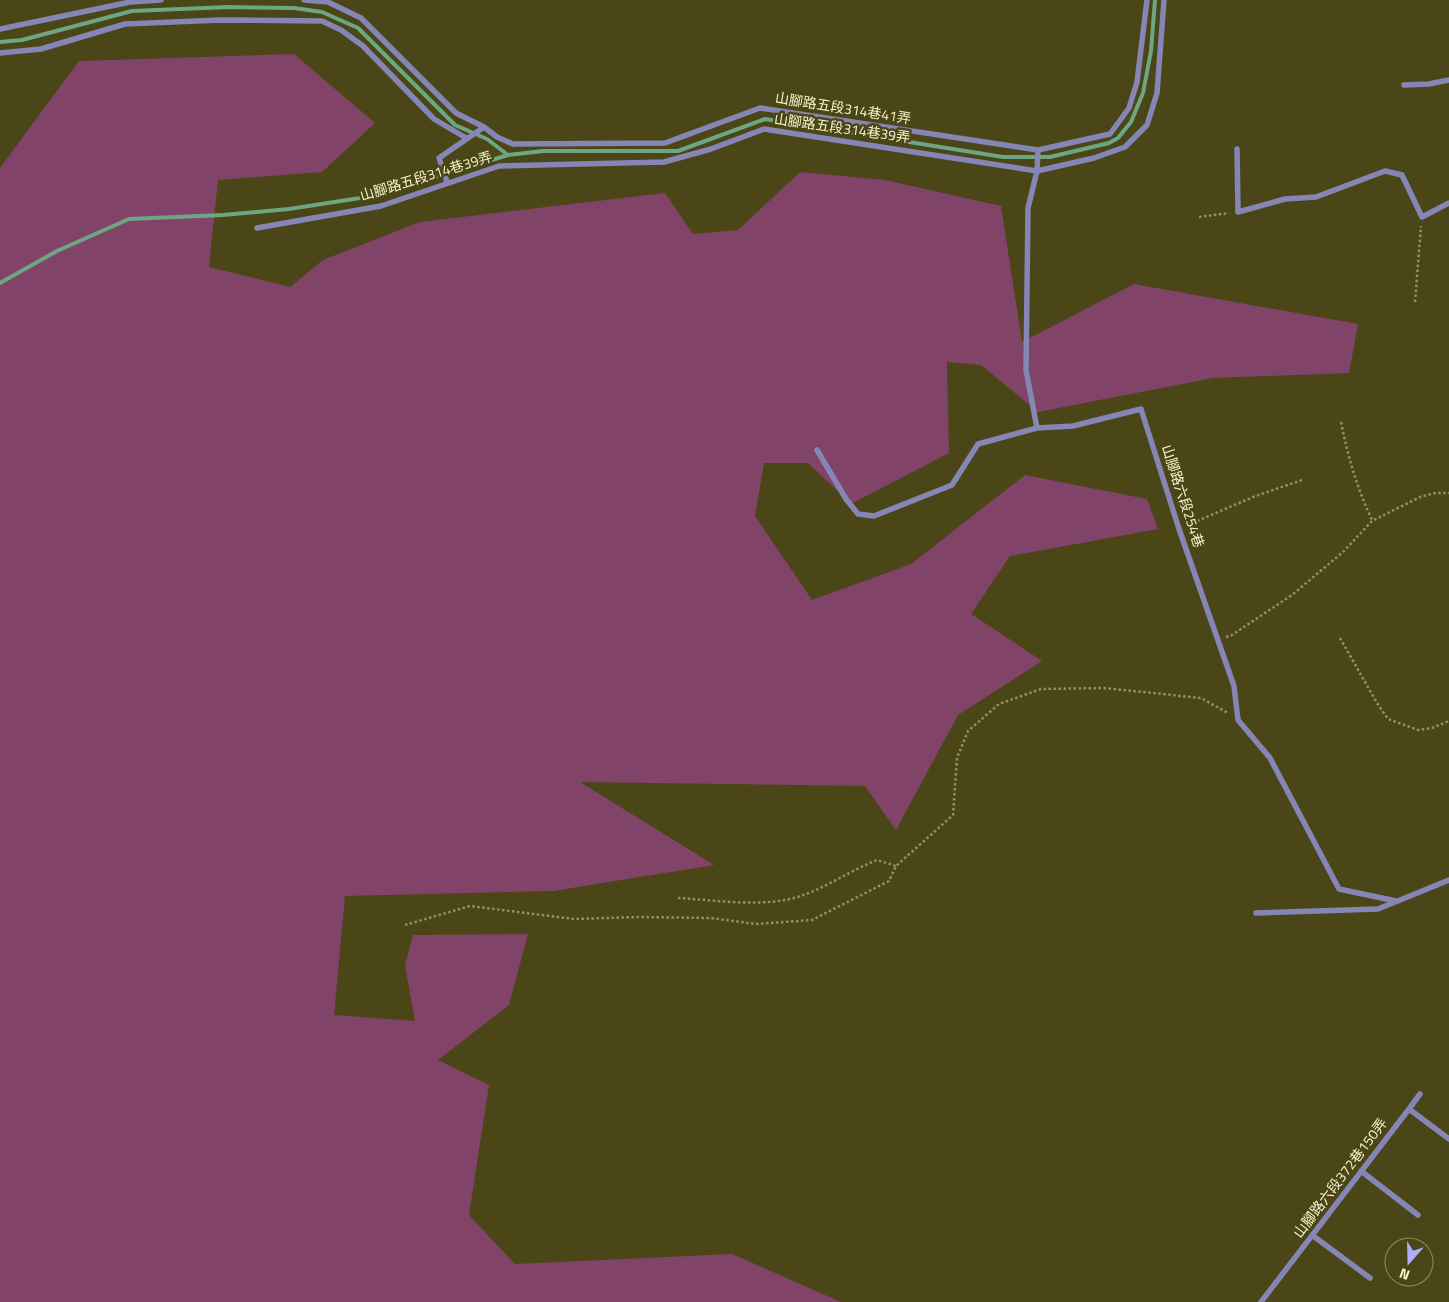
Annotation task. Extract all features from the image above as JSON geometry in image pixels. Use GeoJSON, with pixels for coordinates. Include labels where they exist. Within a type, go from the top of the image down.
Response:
{"type":"FeatureCollection","features":[{"type":"Feature","properties":{"kind":"lane"},"geometry":{"type":"LineString","coordinates":[[0,29],[130,2],[161,0]]}},
{"type":"Feature","properties":{"kind":"lane","name":"山腳路五段314巷41弄"},"geometry":{"type":"LineString","coordinates":[[304,0],[328,2],[361,18],[456,113],[513,144],[665,143],[760,108],[1038,150],[1110,134],[1129,108],[1136,82],[1147,0]]}},
{"type":"Feature","properties":{"kind":"lane","name":"山腳路五段314巷39弄"},"geometry":{"type":"LineString","coordinates":[[256,228],[381,206],[447,182],[499,166],[664,162],[711,149],[764,129],[1037,171],[1094,158],[1125,147],[1147,125],[1157,93],[1164,0]]}},
{"type":"Feature","properties":{"kind":"lane"},"geometry":{"type":"LineString","coordinates":[[0,53],[41,49],[125,24],[221,20],[322,21],[341,30],[363,46],[434,119],[466,138]]}},
{"type":"Feature","properties":{"kind":"lane"},"geometry":{"type":"LineString","coordinates":[[1404,85],[1429,84],[1449,80]]}},
{"type":"Feature","properties":{"kind":"lane"},"geometry":{"type":"LineString","coordinates":[[447,182],[439,158],[484,127]]}},
{"type":"Feature","properties":{"kind":"lane"},"geometry":{"type":"LineString","coordinates":[[1237,149],[1238,212],[1285,199],[1316,197],[1385,171],[1402,175],[1422,217],[1449,203]]}},
{"type":"Feature","properties":{"kind":"lane"},"geometry":{"type":"LineString","coordinates":[[1037,428],[1026,361],[1028,208],[1037,171],[1038,150]]}},
{"type":"Feature","properties":{"kind":"lane","name":"山腳路六段254巷"},"geometry":{"type":"LineString","coordinates":[[817,450],[846,499],[858,514],[874,516],[952,485],[978,444],[1037,428],[1073,426],[1141,409],[1179,529],[1234,686],[1238,720]]}},
{"type":"Feature","properties":{"kind":"lane"},"geometry":{"type":"LineString","coordinates":[[1238,720],[1270,758],[1339,890],[1396,901]]}},
{"type":"Feature","properties":{"kind":"lane"},"geometry":{"type":"LineString","coordinates":[[1256,913],[1378,910],[1449,880]]}},
{"type":"Feature","properties":{"kind":"lane","name":"山腳路六段372巷150弄"},"geometry":{"type":"LineString","coordinates":[[1264,1301],[1420,1094]]}},
{"type":"Feature","properties":{"kind":"lane"},"geometry":{"type":"LineString","coordinates":[[1409,1109],[1449,1139]]}},
{"type":"Feature","properties":{"kind":"lane"},"geometry":{"type":"LineString","coordinates":[[1361,1172],[1418,1215]]}},
{"type":"Feature","properties":{"kind":"lane"},"geometry":{"type":"LineString","coordinates":[[1312,1235],[1370,1278]]}},
{"type":"Feature","properties":{"kind":"path"},"geometry":{"type":"LineString","coordinates":[[1199,217],[1238,212]]}},
{"type":"Feature","properties":{"kind":"path"},"geometry":{"type":"LineString","coordinates":[[1415,302],[1422,217]]}},
{"type":"Feature","properties":{"kind":"path"},"geometry":{"type":"LineString","coordinates":[[1341,422],[1348,458],[1357,487],[1372,521]]}},
{"type":"Feature","properties":{"kind":"path"},"geometry":{"type":"LineString","coordinates":[[1179,529],[1253,497],[1302,480]]}},
{"type":"Feature","properties":{"kind":"path"},"geometry":{"type":"LineString","coordinates":[[1219,639],[1232,635],[1292,595],[1343,552],[1372,521],[1420,497],[1435,492],[1449,493]]}},
{"type":"Feature","properties":{"kind":"path"},"geometry":{"type":"LineString","coordinates":[[1340,638],[1376,703],[1388,719],[1418,730],[1432,728],[1449,721]]}},
{"type":"Feature","properties":{"kind":"path"},"geometry":{"type":"LineString","coordinates":[[405,925],[470,906],[574,919],[638,917],[711,918],[756,924],[812,920],[888,881],[896,866],[953,815],[957,758],[968,730],[999,704],[1041,690],[1104,688],[1201,698],[1238,720]]}},
{"type":"Feature","properties":{"kind":"path"},"geometry":{"type":"LineString","coordinates":[[678,898],[756,902],[786,900],[817,890],[877,860],[896,866]]}},
{"type":"Feature","properties":{"kind":"shaded area"},"geometry":{"type":"Polygon","coordinates":[[[294,54],[375,123],[322,172],[218,180],[209,267],[290,287],[323,260],[420,222],[665,193],[693,234],[738,230],[800,172],[885,180],[1001,206],[1022,342],[1134,284],[1358,324],[1349,373],[1213,378],[1038,412],[981,365],[947,362],[949,453],[851,504],[808,463],[764,463],[755,516],[812,600],[911,564],[1025,475],[1147,499],[1158,529],[1010,556],[971,614],[1042,661],[958,715],[896,830],[865,786],[580,782],[714,865],[553,891],[345,896],[334,1015],[415,1021],[405,965],[413,935],[528,934],[509,1005],[438,1060],[489,1085],[469,1215],[515,1264],[732,1254],[841,1302],[0,1302],[0,168],[79,61],[294,54]]]}},
{"type":"Feature","properties":{"kind":"waterway"},"geometry":{"type":"LineString","coordinates":[[0,42],[22,40],[132,11],[229,7],[294,8],[322,12],[358,28],[455,125],[487,139],[508,155],[543,151],[678,151],[765,119],[1003,157],[1050,157],[1109,143],[1118,138],[1131,122],[1143,93],[1151,51],[1155,0]]}},
{"type":"Feature","properties":{"kind":"waterway"},"geometry":{"type":"LineString","coordinates":[[0,283],[57,251],[129,219],[223,215],[289,209],[373,196],[508,155]]}}]}
